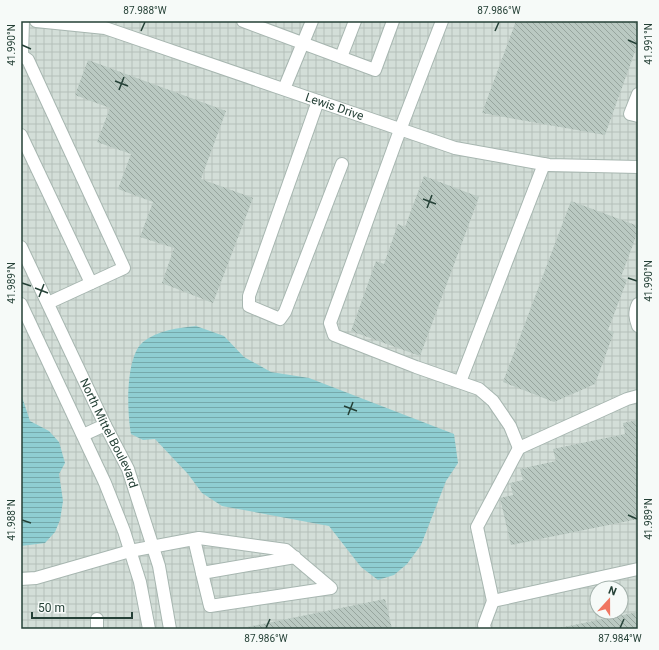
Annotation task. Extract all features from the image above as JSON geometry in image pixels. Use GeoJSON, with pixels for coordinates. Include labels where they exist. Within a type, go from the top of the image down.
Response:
{"type":"FeatureCollection","features":[{"type":"Feature","properties":{"kind":"street"},"geometry":{"type":"LineString","coordinates":[[28,21],[22,21],[22,55],[28,60],[124,268],[48,303]]}},
{"type":"Feature","properties":{"kind":"street","name":"Lewis Drive"},"geometry":{"type":"LineString","coordinates":[[36,21],[105,28],[455,148],[563,166],[638,167]]}},
{"type":"Feature","properties":{"kind":"street"},"geometry":{"type":"LineString","coordinates":[[243,21],[375,70],[393,21]]}},
{"type":"Feature","properties":{"kind":"street"},"geometry":{"type":"LineString","coordinates":[[284,90],[312,21]]}},
{"type":"Feature","properties":{"kind":"street"},"geometry":{"type":"LineString","coordinates":[[341,57],[355,21]]}},
{"type":"Feature","properties":{"kind":"street"},"geometry":{"type":"LineString","coordinates":[[442,21],[400,130],[330,323],[334,335],[479,389],[493,401],[510,426],[519,448]]}},
{"type":"Feature","properties":{"kind":"street"},"geometry":{"type":"LineString","coordinates":[[638,94],[630,114],[638,116]]}},
{"type":"Feature","properties":{"kind":"street"},"geometry":{"type":"LineString","coordinates":[[318,101],[249,296],[248,306],[280,319],[283,316],[342,164]]}},
{"type":"Feature","properties":{"kind":"street"},"geometry":{"type":"LineString","coordinates":[[21,135],[91,283]]}},
{"type":"Feature","properties":{"kind":"street"},"geometry":{"type":"LineString","coordinates":[[460,382],[544,164]]}},
{"type":"Feature","properties":{"kind":"street","name":"North Mittel Boulevard"},"geometry":{"type":"LineString","coordinates":[[21,247],[105,425],[128,469],[159,566],[170,629]]}},
{"type":"Feature","properties":{"kind":"street","name":"North Mittel Boulevard"},"geometry":{"type":"LineString","coordinates":[[21,304],[105,483],[124,531],[140,582],[148,629]]}},
{"type":"Feature","properties":{"kind":"street"},"geometry":{"type":"LineString","coordinates":[[638,304],[635,318],[638,326]]}},
{"type":"Feature","properties":{"kind":"street"},"geometry":{"type":"LineString","coordinates":[[485,629],[484,626],[493,601],[477,527],[519,448],[627,399],[638,396]]}},
{"type":"Feature","properties":{"kind":"street"},"geometry":{"type":"LineString","coordinates":[[83,435],[105,425]]}},
{"type":"Feature","properties":{"kind":"street"},"geometry":{"type":"LineString","coordinates":[[21,579],[36,578],[130,551],[199,538],[286,550],[331,588],[210,606],[194,539]]}},
{"type":"Feature","properties":{"kind":"street"},"geometry":{"type":"LineString","coordinates":[[202,573],[295,557]]}},
{"type":"Feature","properties":{"kind":"street"},"geometry":{"type":"LineString","coordinates":[[493,601],[638,569]]}},
{"type":"Feature","properties":{"kind":"shaded area"},"geometry":{"type":"Polygon","coordinates":[[[21,21],[638,21],[638,629],[21,629],[21,21]]]}},
{"type":"Feature","properties":{"kind":"water"},"geometry":{"type":"Polygon","coordinates":[[[196,326],[224,336],[244,357],[271,372],[309,378],[454,434],[458,463],[446,481],[421,545],[407,564],[394,575],[378,580],[361,567],[329,526],[222,506],[202,493],[188,474],[155,439],[143,440],[131,434],[128,400],[130,372],[137,349],[143,342],[162,332],[196,326]]]}},
{"type":"Feature","properties":{"kind":"water"},"geometry":{"type":"Polygon","coordinates":[[[21,394],[30,421],[49,431],[59,442],[65,463],[59,474],[63,501],[60,520],[55,532],[45,543],[21,546],[21,394]]]}},
{"type":"Feature","properties":{"kind":"building"},"geometry":{"type":"Polygon","coordinates":[[[516,21],[638,21],[638,43],[605,135],[482,113],[516,21]]]}},
{"type":"Feature","properties":{"kind":"building"},"geometry":{"type":"Polygon","coordinates":[[[88,60],[226,111],[201,179],[253,198],[213,303],[162,283],[174,248],[140,237],[153,202],[118,189],[131,154],[97,142],[110,108],[75,95],[88,60]]]}},
{"type":"Feature","properties":{"kind":"building"},"geometry":{"type":"Polygon","coordinates":[[[424,176],[479,197],[420,356],[351,331],[376,261],[384,264],[398,224],[405,227],[424,176]]]}},
{"type":"Feature","properties":{"kind":"building"},"geometry":{"type":"Polygon","coordinates":[[[571,201],[638,226],[638,231],[621,277],[627,280],[608,330],[614,332],[595,384],[554,402],[503,382],[571,201]]]}},
{"type":"Feature","properties":{"kind":"building"},"geometry":{"type":"Polygon","coordinates":[[[638,420],[638,519],[511,545],[500,498],[513,495],[510,483],[523,480],[520,469],[556,461],[553,449],[625,434],[623,423],[638,420]]]}},
{"type":"Feature","properties":{"kind":"building"},"geometry":{"type":"Polygon","coordinates":[[[385,599],[392,629],[243,629],[243,628],[385,599]]]}},
{"type":"Feature","properties":{"kind":"building"},"geometry":{"type":"Polygon","coordinates":[[[638,612],[638,629],[559,629],[598,620],[629,620],[629,614],[638,612]]]}}]}
